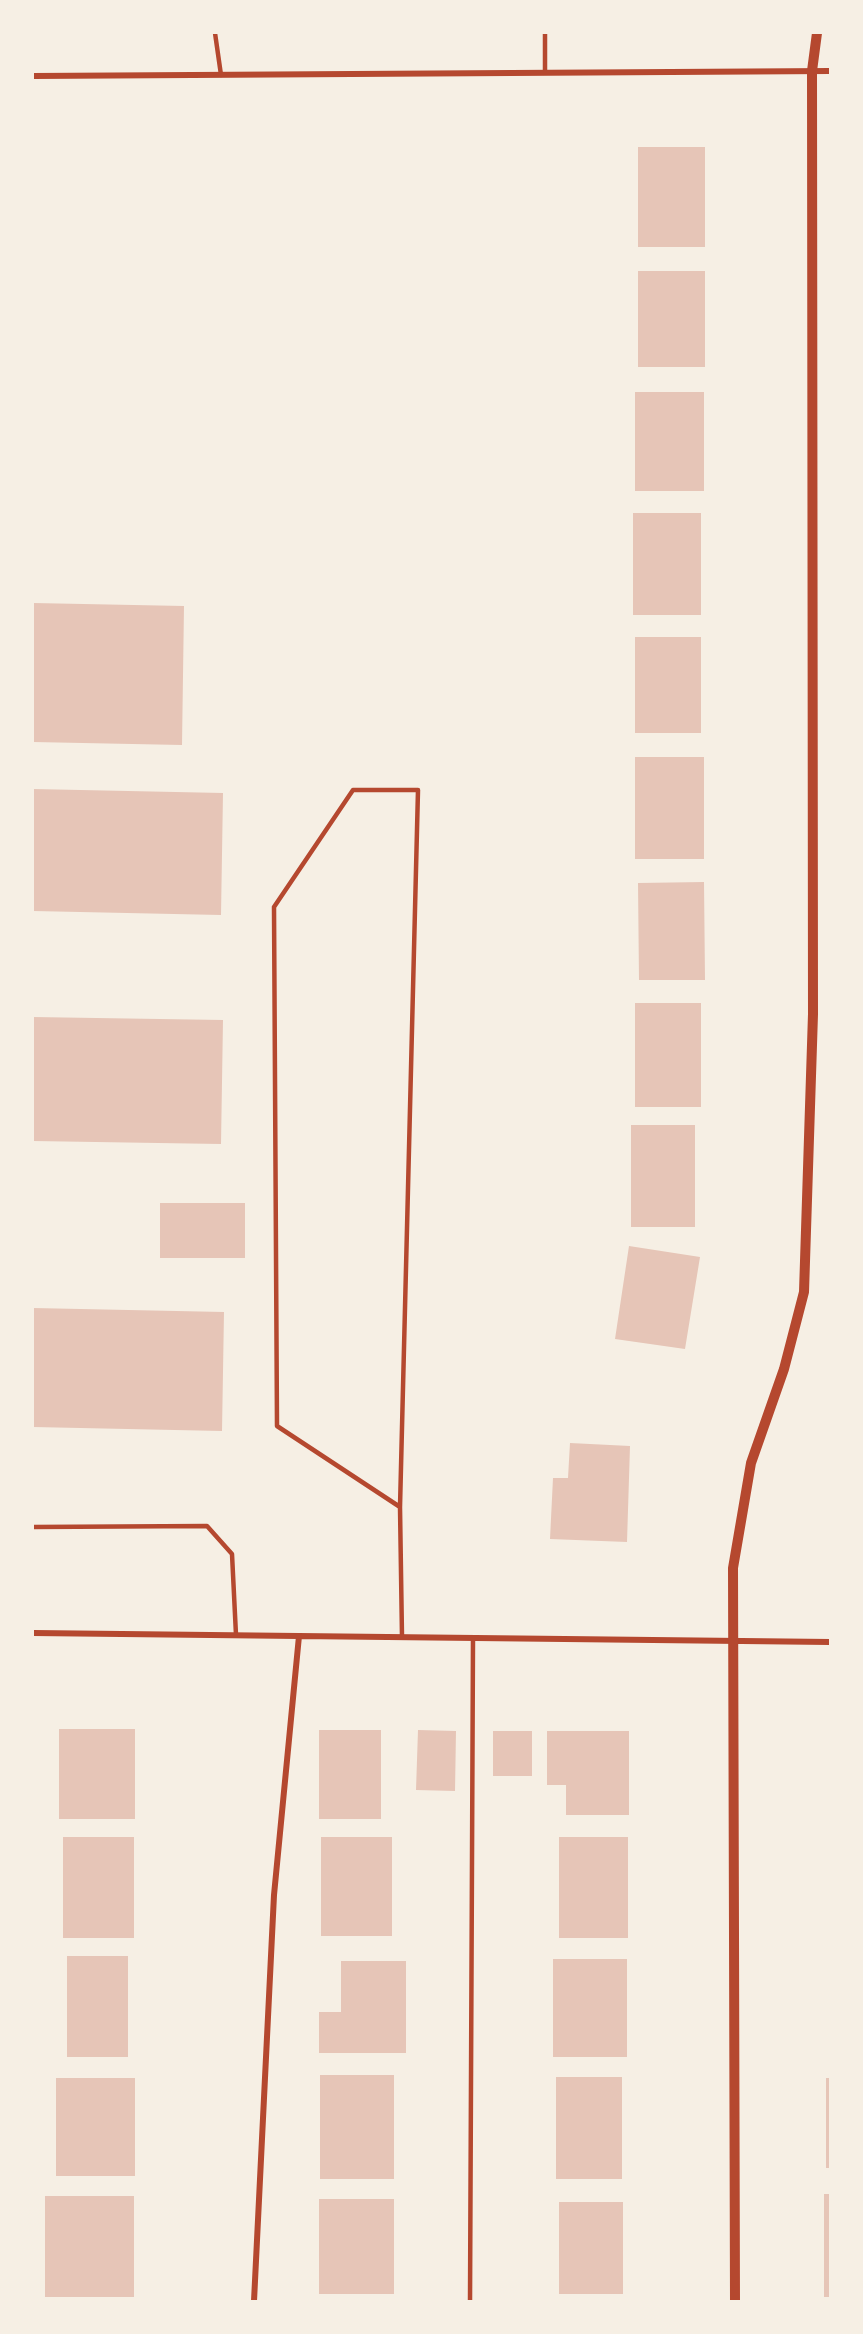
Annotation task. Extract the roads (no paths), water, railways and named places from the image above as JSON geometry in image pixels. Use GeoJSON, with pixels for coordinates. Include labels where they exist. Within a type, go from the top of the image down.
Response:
{"type":"FeatureCollection","features":[{"type":"Feature","properties":{"kind":"street"},"geometry":{"type":"LineString","coordinates":[[735,2301],[733,1568],[751,1463],[784,1369],[804,1292],[813,1014],[812,71],[817,33]]}},
{"type":"Feature","properties":{"kind":"street"},"geometry":{"type":"LineString","coordinates":[[33,76],[830,71]]}},
{"type":"Feature","properties":{"kind":"street"},"geometry":{"type":"LineString","coordinates":[[33,1633],[830,1642]]}},
{"type":"Feature","properties":{"kind":"street"},"geometry":{"type":"LineString","coordinates":[[254,2301],[274,1895],[299,1636]]}},
{"type":"Feature","properties":{"kind":"lane"},"geometry":{"type":"LineString","coordinates":[[214,33],[220,75]]}},
{"type":"Feature","properties":{"kind":"lane"},"geometry":{"type":"LineString","coordinates":[[545,33],[545,72]]}},
{"type":"Feature","properties":{"kind":"lane"},"geometry":{"type":"LineString","coordinates":[[400,1507],[277,1426],[274,907],[353,790],[418,790],[400,1507],[402,1637]]}},
{"type":"Feature","properties":{"kind":"lane"},"geometry":{"type":"LineString","coordinates":[[33,1527],[207,1526],[232,1554],[236,1635]]}},
{"type":"Feature","properties":{"kind":"lane"},"geometry":{"type":"LineString","coordinates":[[470,2301],[474,1638]]}}]}
